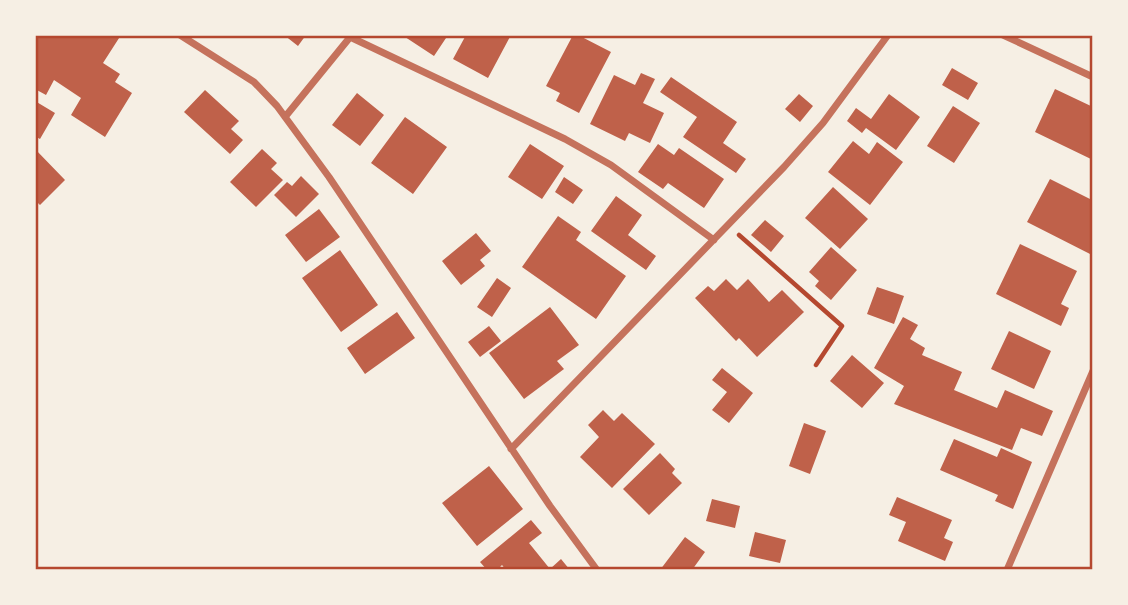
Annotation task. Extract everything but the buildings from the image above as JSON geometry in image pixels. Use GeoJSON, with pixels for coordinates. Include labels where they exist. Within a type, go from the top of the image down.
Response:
{"type":"FeatureCollection","features":[{"type":"Feature","properties":{"kind":"street"},"geometry":{"type":"LineString","coordinates":[[180,35],[254,82],[285,117],[329,177],[550,506],[597,570]]}},
{"type":"Feature","properties":{"kind":"street"},"geometry":{"type":"LineString","coordinates":[[511,449],[715,240],[823,123],[888,35]]}},
{"type":"Feature","properties":{"kind":"street"},"geometry":{"type":"LineString","coordinates":[[1003,35],[1093,77]]}},
{"type":"Feature","properties":{"kind":"street"},"geometry":{"type":"LineString","coordinates":[[285,117],[350,36],[565,139],[611,165],[715,240]]}},
{"type":"Feature","properties":{"kind":"street"},"geometry":{"type":"LineString","coordinates":[[1007,570],[1093,372]]}},
{"type":"Feature","properties":{"kind":"path"},"geometry":{"type":"LineString","coordinates":[[728,226],[842,326],[816,365]]}}]}
